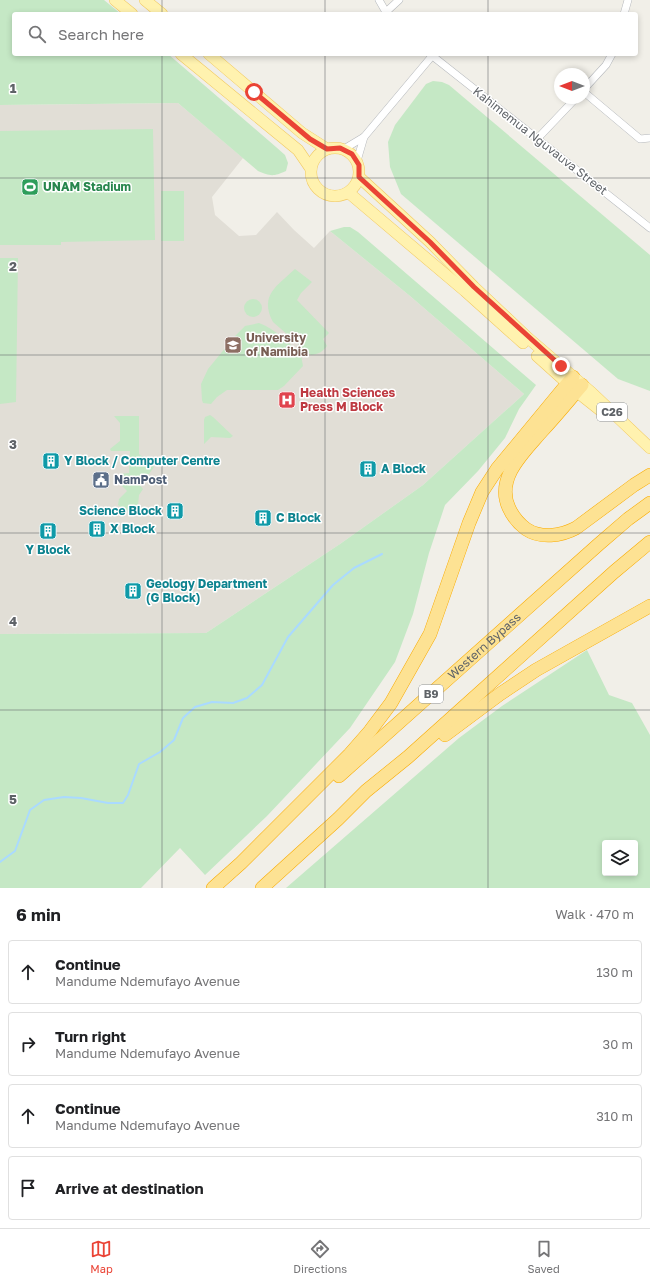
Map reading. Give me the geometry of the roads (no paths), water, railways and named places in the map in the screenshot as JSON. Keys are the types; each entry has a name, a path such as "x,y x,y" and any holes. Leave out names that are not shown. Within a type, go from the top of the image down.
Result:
{"highway":[{"path":"575,384 510,471 506,484 505,495 507,504 516,520 528,530 541,534 553,535 568,532 576,528 650,475"},
{"path":"214,888 349,755 370,732 391,703 430,634 482,492 498,469 575,384"},
{"name":"Western Bypass","path":"214,888 594,549 628,519 650,503"},
{"name":"B9","path":"262,888 338,819 366,791 408,757 614,572 650,542"},
{"path":"366,791 418,756 518,682 650,606"}],"main road":[{"path":"115,0 130,12"},
{"path":"145,0 160,12"},
{"path":"182,56 298,150 311,169"},
{"path":"211,56 302,133 327,149"},
{"path":"327,149 344,149 352,154 358,163 354,185 342,196 330,196 319,191 311,175 311,169 317,156 327,149"},
{"name":"C26","path":"354,185 430,242 474,287 575,384"},
{"name":"C26","path":"354,185 466,291 575,384 592,392 650,450"}],"street":[{"path":"379,0 386,12"},
{"path":"388,12 399,0"},
{"path":"625,12 628,0"},
{"path":"344,149 364,137 430,56"},
{"name":"Kahimemua Nguvauva Street","path":"432,56 650,228"},
{"path":"590,82 606,65 611,56"},
{"path":"590,97 640,139 650,138"},
{"path":"538,138 570,104"},
{"path":"358,163 364,137"}],"waterway":[{"path":"0,862 15,851 30,810 44,800 64,797 81,798 108,803 123,803 128,795 139,764 160,752 174,740 183,718 195,707 212,702 233,703 247,698 262,685 288,637 333,585 354,568 382,554"}],"place":[{"name":"UNAM Stadium","path":"30,187"},
{"name":"University of Namibia","path":"233,345"},
{"name":"Health Sciences Press M Block","path":"287,400"},
{"name":"Y Block / Computer Centre","path":"51,461"},
{"name":"A Block","path":"368,469"},
{"name":"NamPost","path":"101,480"},
{"name":"Science Block","path":"175,511"},
{"name":"C Block","path":"263,518"},
{"name":"X Block","path":"97,529"},
{"name":"Y Block","path":"48,531"},
{"name":"Geology Department (G Block)","path":"133,591"}]}
